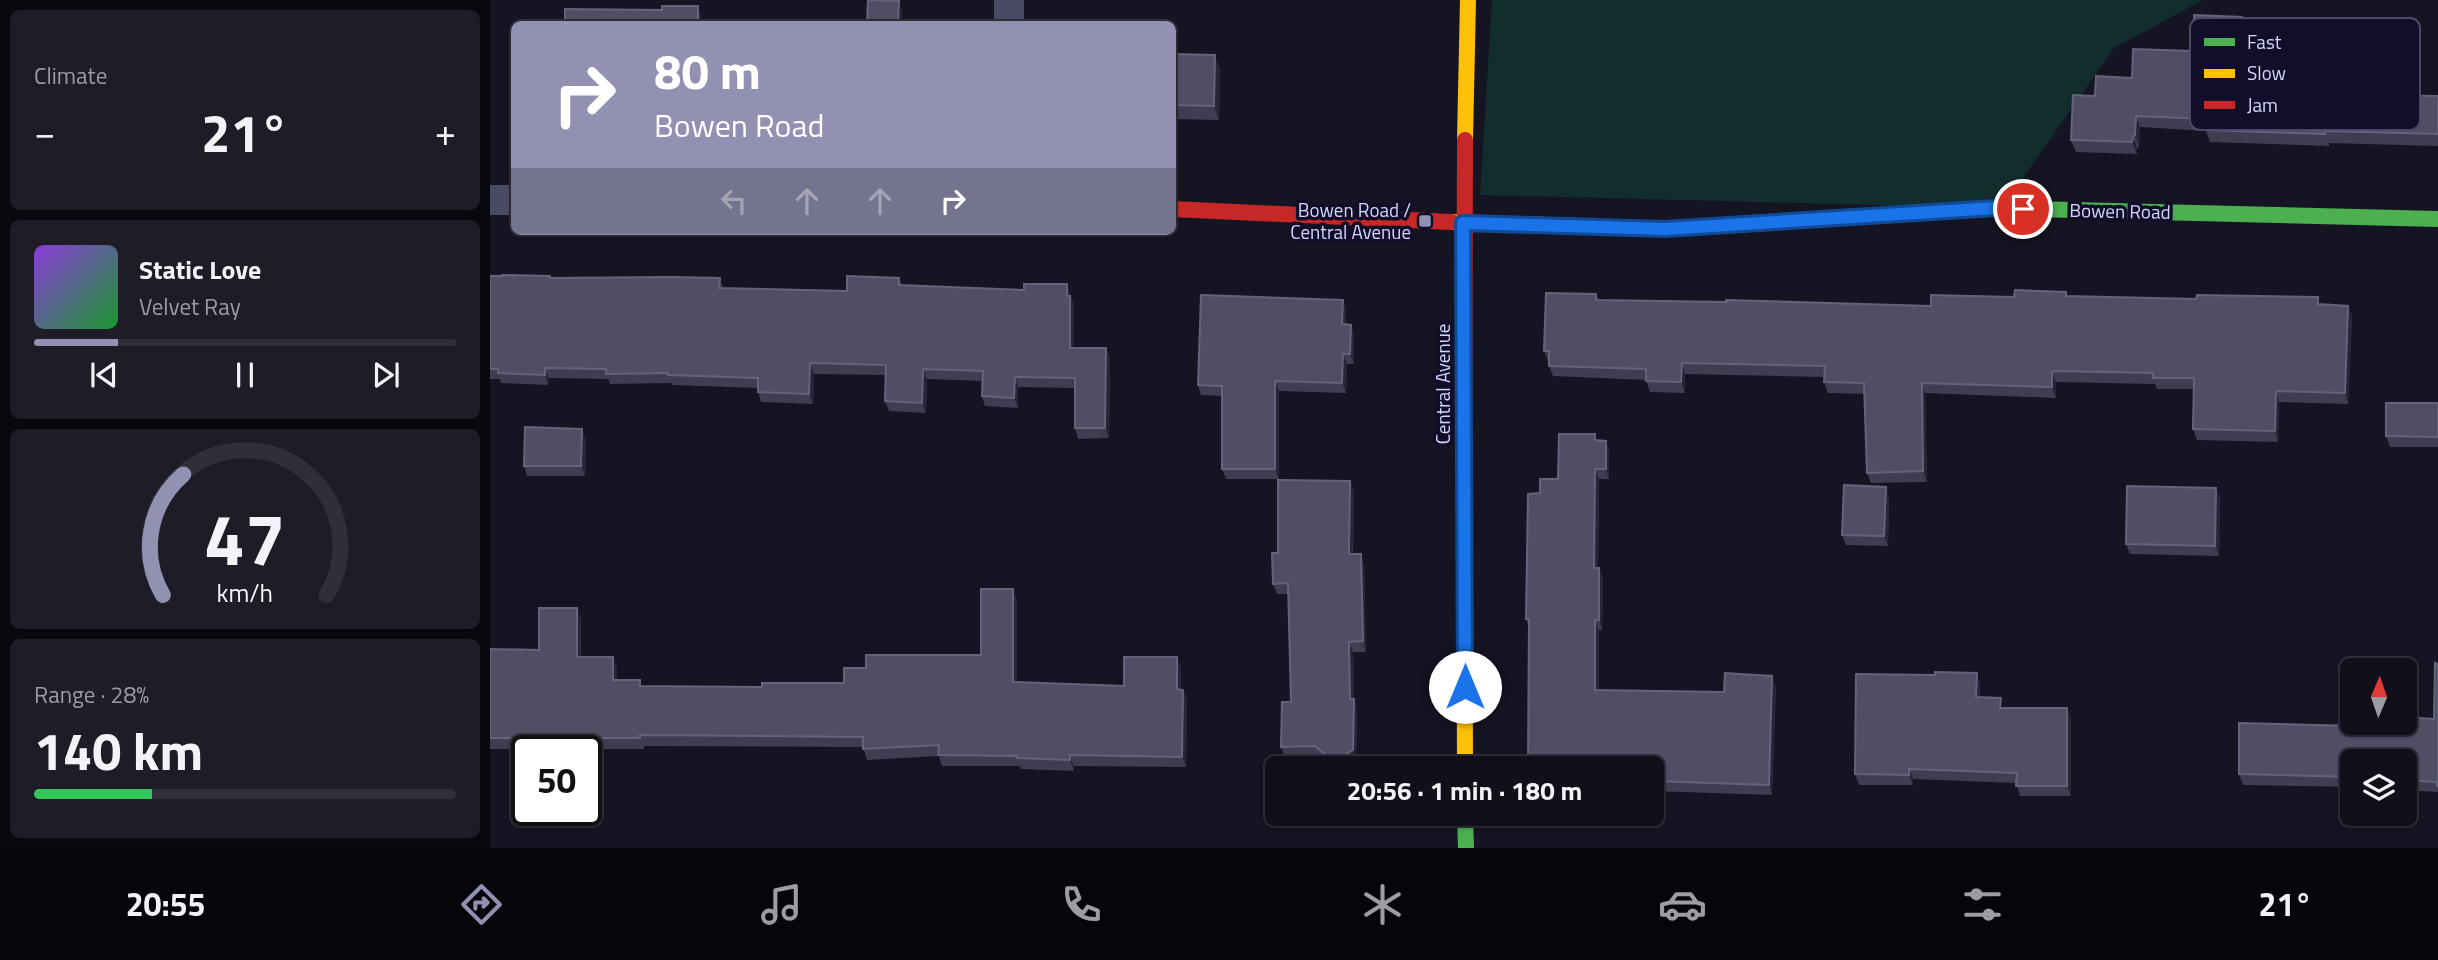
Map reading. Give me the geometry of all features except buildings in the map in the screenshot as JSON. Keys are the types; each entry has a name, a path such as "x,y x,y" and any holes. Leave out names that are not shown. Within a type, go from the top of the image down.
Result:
{"street":[{"path":"1009,0 1009,21"},
{"name":"Central Avenue","path":"1465,756 1463,223 1468,0"},
{"path":"490,200 511,200"},
{"name":"Bowen Road","path":"1176,209 1463,223 1665,229 1995,208 2438,219"},
{"path":"1465,826 1466,848"}],"green space":[{"path":"1492,0 2203,0 2114,48 2002,208 1480,195"}],"traffic: fast":[{"path":"1848,217 1995,208 2438,219"},
{"path":"1465,826 1466,848"}],"traffic: slow":[{"path":"1465,140 1468,0"},
{"path":"1452,222 1665,229 1848,217"},
{"path":"1464,457 1465,756"}],"traffic: jam":[{"path":"1464,457 1465,140"},
{"path":"1176,209 1452,222"}],"place":[{"name":"Bowen Road / Central Avenue","path":"1425,221"}],"route":[{"path":"1465,687 1463,223 1665,229 1995,208 2023,209"}]}
